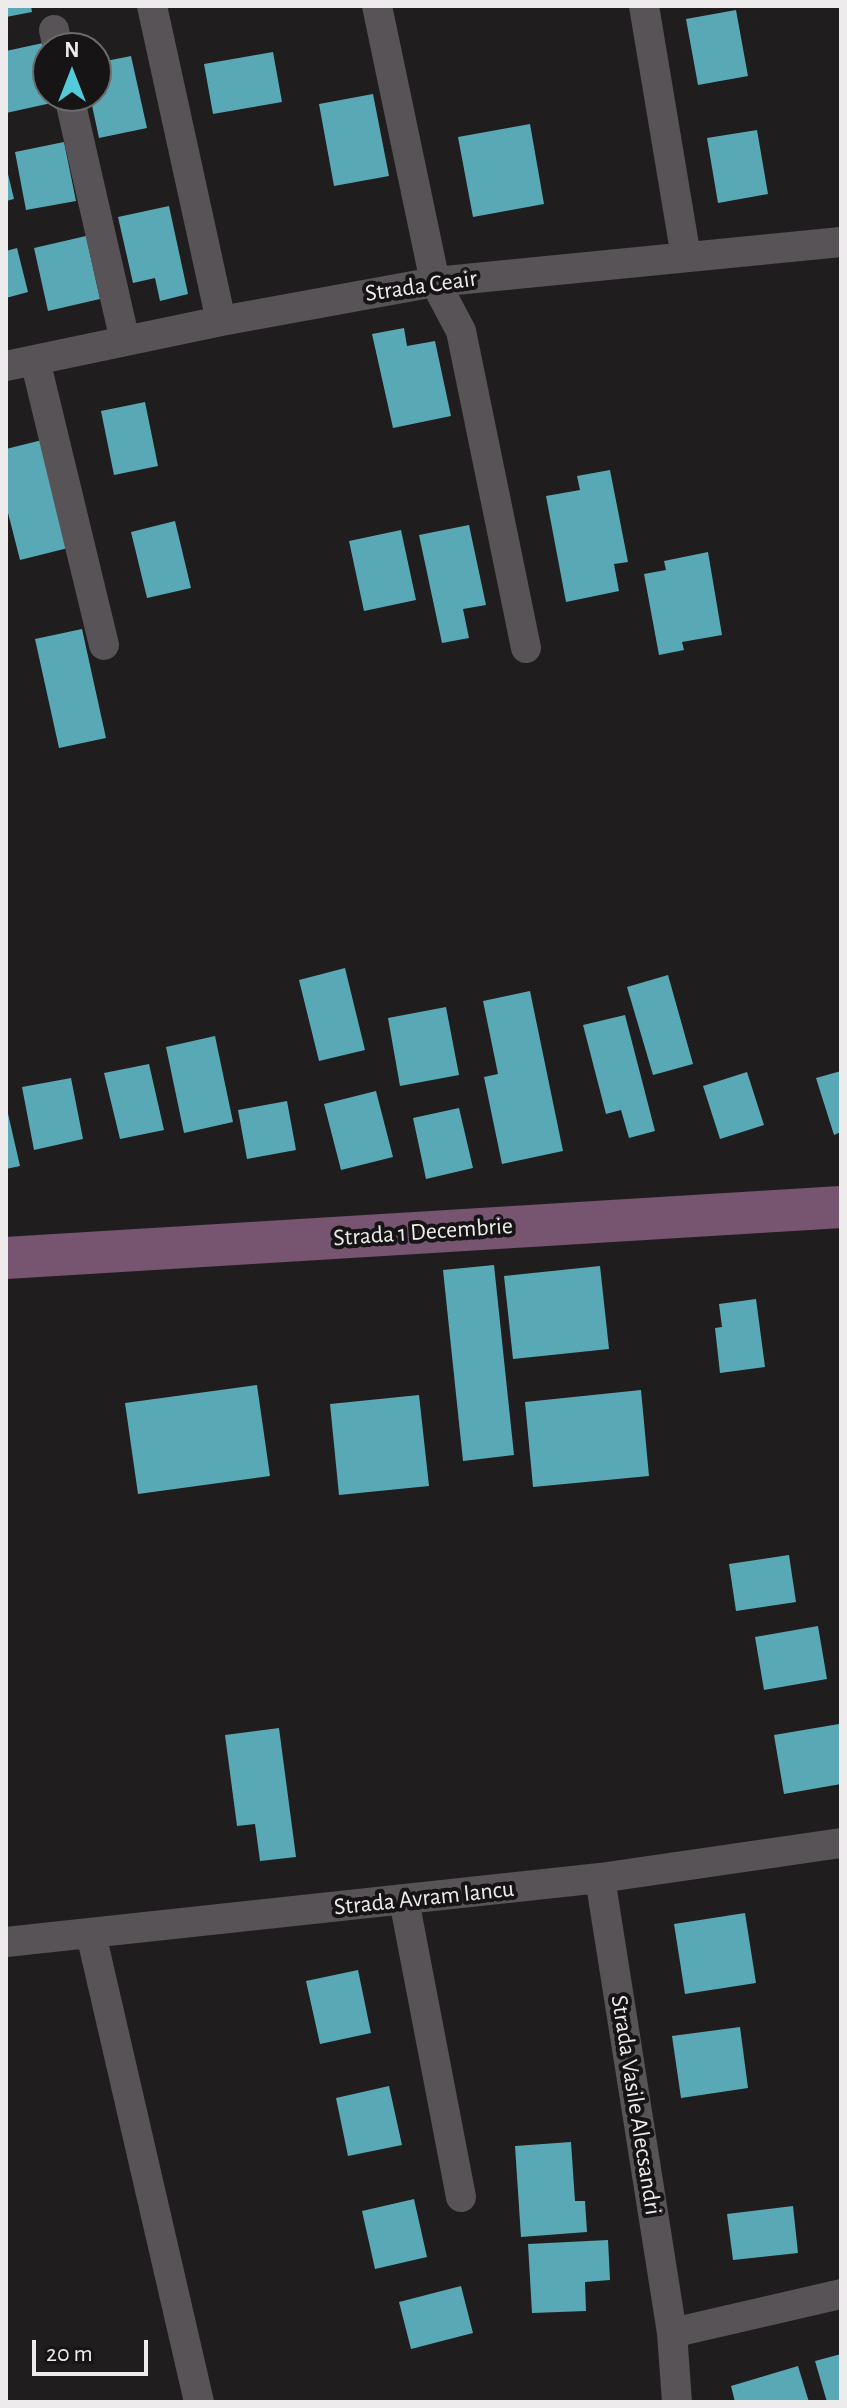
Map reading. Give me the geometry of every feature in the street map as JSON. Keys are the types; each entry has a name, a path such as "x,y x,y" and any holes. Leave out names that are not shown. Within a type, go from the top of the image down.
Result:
{"main road":[{"name":"Strada 1 Decembrie","path":"6,1258 841,1207"}],"street":[{"path":"152,6 221,321"},
{"path":"377,6 435,282 461,331 526,648"},
{"path":"644,6 686,257"},
{"path":"73,112 125,341"},
{"name":"Strada Ceair","path":"20,363 221,321 435,282 841,242"},
{"path":"20,363 104,645"},
{"name":"Strada Avram Iancu","path":"6,1942 600,1878 841,1843"},
{"name":"Strada Vasile Alecsandri","path":"600,1878 672,2333 677,2402"},
{"path":"404,1900 461,2197"},
{"path":"91,1934 199,2402"},
{"path":"672,2333 841,2294"}],"building":[{"path":"6,6 31,6 32,12 6,17"},
{"path":"736,10 748,76 698,85 686,19"},
{"path":"32,45 32,107 6,113 6,51"},
{"path":"273,52 282,102 213,114 204,64"},
{"path":"131,56 147,128 99,138 93,112 112,112 112,60"},
{"path":"373,94 389,176 334,186 319,104"},
{"path":"530,124 544,204 473,217 458,137"},
{"path":"757,130 768,194 718,203 707,138"},
{"path":"64,142 76,201 26,210 15,152"},
{"path":"6,171 14,199 6,201"},
{"path":"169,206 188,294 160,301 155,278 133,283 118,217"},
{"path":"86,236 100,299 48,311 34,248"},
{"path":"17,248 28,292 6,298 6,251"},
{"path":"404,328 407,346 435,341 451,416 393,428 372,334"},
{"path":"145,402 158,466 114,475 101,411"},
{"path":"42,440 68,548 20,560 6,505 6,449"},
{"path":"610,470 628,562 614,564 619,591 566,602 546,496 580,490 577,476"},
{"path":"175,521 191,588 147,598 131,532"},
{"path":"469,525 486,605 463,609 469,638 442,643 419,535"},
{"path":"401,530 416,600 364,611 349,541"},
{"path":"708,552 722,635 682,642 684,650 659,655 644,574 666,570 664,561"},
{"path":"82,629 106,738 59,748 35,639"},
{"path":"345,968 365,1050 319,1061 299,980"},
{"path":"668,975 693,1064 653,1075 627,987"},
{"path":"530,991 563,1151 502,1164 484,1077 498,1074 483,1001"},
{"path":"446,1007 459,1075 400,1086 388,1018"},
{"path":"625,1015 655,1131 629,1138 621,1110 606,1114 583,1025"},
{"path":"215,1036 233,1122 184,1133 166,1047"},
{"path":"149,1064 164,1130 120,1139 104,1073"},
{"path":"841,1071 841,1132 834,1135 816,1078"},
{"path":"747,1072 764,1125 720,1139 703,1086"},
{"path":"71,1078 83,1139 34,1150 22,1087"},
{"path":"376,1091 393,1157 341,1170 324,1104"},
{"path":"287,1101 296,1150 247,1159 238,1110"},
{"path":"6,1105 20,1166 6,1169"},
{"path":"459,1108 473,1168 426,1179 413,1118"},
{"path":"494,1265 514,1455 463,1461 443,1270"},
{"path":"600,1266 609,1349 513,1359 504,1276"},
{"path":"756,1299 765,1367 720,1373 715,1328 722,1327 719,1304"},
{"path":"257,1385 270,1476 138,1494 125,1403"},
{"path":"641,1390 649,1476 533,1487 525,1402"},
{"path":"419,1395 429,1486 339,1495 330,1404"},
{"path":"789,1555 796,1602 736,1611 729,1564"},
{"path":"818,1626 827,1679 764,1690 755,1637"},
{"path":"839,1724 841,1784 784,1794 774,1735"},
{"path":"279,1728 296,1857 260,1861 255,1824 237,1826 225,1735"},
{"path":"745,1913 756,1983 685,1994 674,1924"},
{"path":"358,1970 371,2033 320,2044 306,1981"},
{"path":"740,2027 748,2088 681,2098 672,2036"},
{"path":"389,2086 402,2145 348,2156 336,2098"},
{"path":"571,2142 575,2201 585,2201 587,2232 521,2237 515,2146"},
{"path":"414,2199 427,2257 375,2269 362,2211"},
{"path":"793,2206 798,2253 733,2260 727,2214"},
{"path":"608,2240 610,2280 585,2282 586,2311 532,2313 528,2244"},
{"path":"461,2286 473,2333 411,2349 399,2302"},
{"path":"841,2354 841,2402 827,2402 815,2361"},
{"path":"798,2366 809,2402 735,2402 731,2386"}]}
